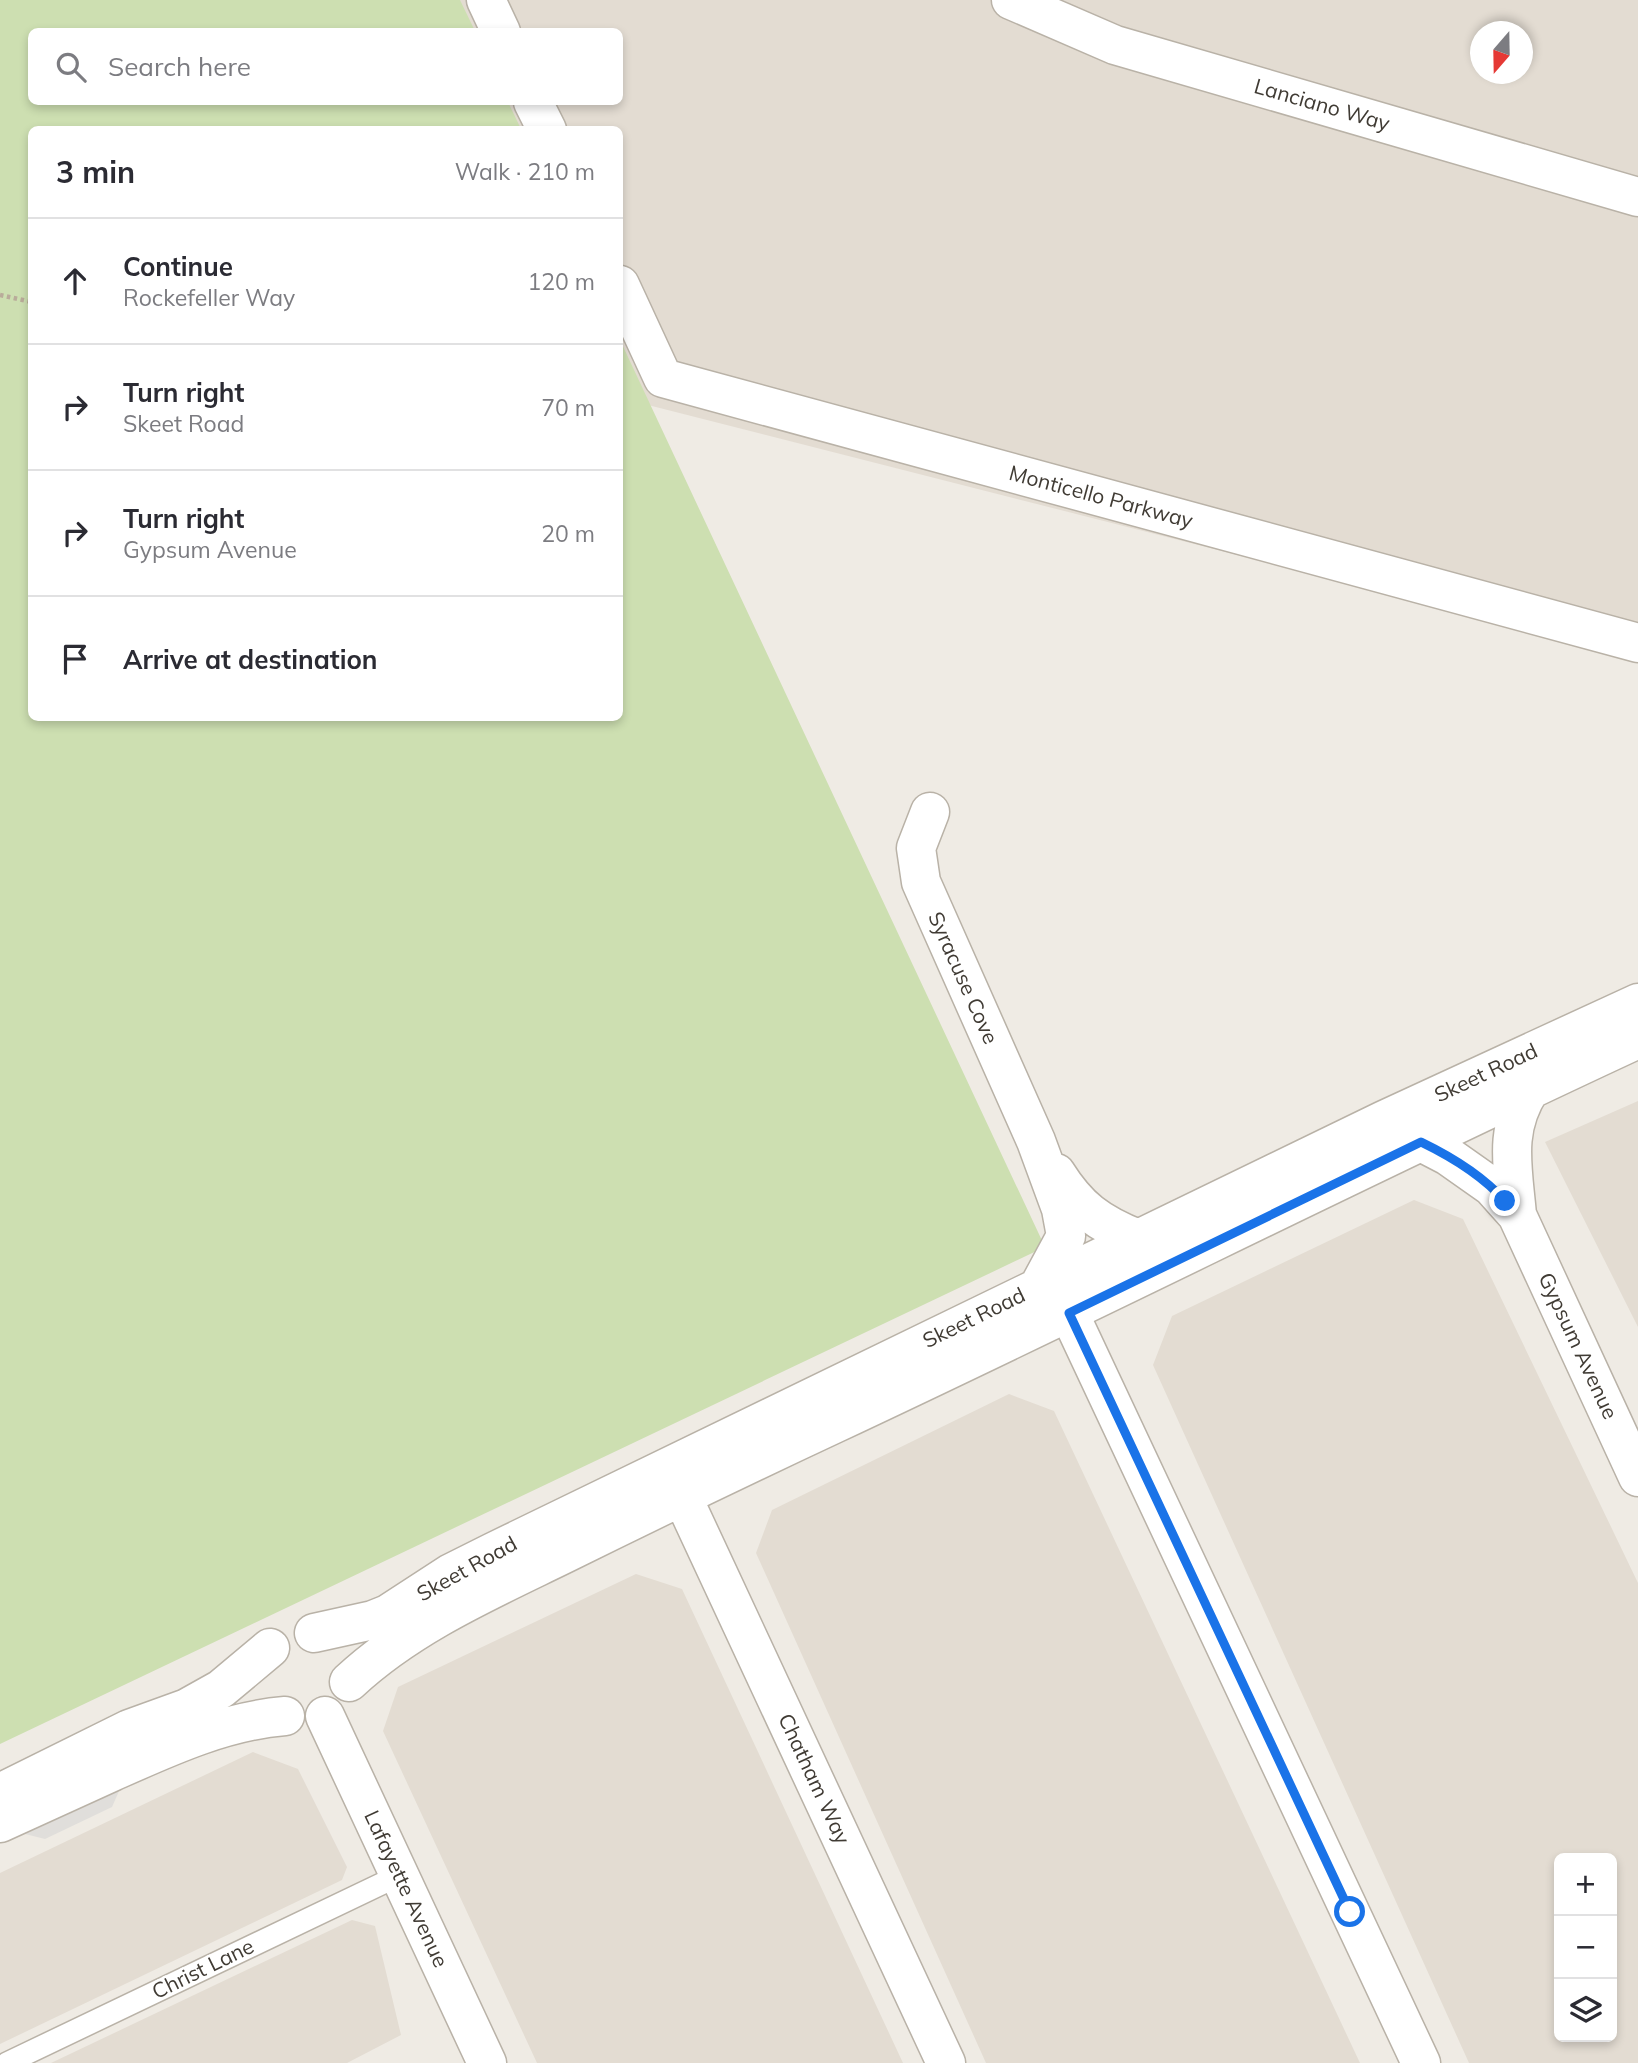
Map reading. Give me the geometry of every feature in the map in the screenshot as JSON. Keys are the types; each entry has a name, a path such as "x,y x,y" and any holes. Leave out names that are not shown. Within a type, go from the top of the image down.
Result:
{"street":[{"path":"486,0 499,28"},
{"name":"Lanciano Way","path":"1017,1 1115,46 1638,197"},
{"path":"535,105 545,126"},
{"name":"Monticello Parkway","path":"623,291 663,378 1638,643"},
{"name":"Syracuse Cove","path":"930,812 916,848 921,882 1035,1141 1061,1209 1066,1236 1039,1286"},
{"name":"Skeet Road","path":"313,1633 373,1620 388,1614 451,1573 1384,1120 1638,1003"},
{"name":"Skeet Road","path":"349,1682 368,1664 448,1611 682,1496 1638,1039"},
{"name":"Gypsum Avenue","path":"1517,1215 1511,1147 1515,1119 1531,1088"},
{"name":"Syracuse Cove","path":"1035,1141 1071,1196 1090,1214 1138,1239"},
{"name":"Gypsum Avenue","path":"1421,1142 1448,1156 1492,1186 1517,1215 1638,1477"},
{"path":"1069,1313 1421,2063"},
{"name":"Chatham Way","path":"682,1496 946,2063"},
{"path":"0,1793 129,1728 187,1708 221,1689 290,1634 313,1633 329,1639 341,1650 348,1665 349,1682 342,1701 325,1716 301,1720 285,1716 237,1723 211,1731 160,1750 0,1823"},
{"path":"270,1648 261,1668 263,1691 276,1709 285,1716"},
{"name":"Lafayette Avenue","path":"325,1716 487,2063"}],"lane":[{"name":"Christ Lane","path":"7,2063 400,1875"}],"path":[{"path":"0,295 28,301"}],"shaded area":[{"path":"451,0 1638,0 1638,657 648,405 623,353 623,126 512,126 502,105 623,105 623,28 465,28"},
{"path":"1638,1101 1638,1327 1545,1142"},
{"path":"1414,1200 1463,1219 1638,1583 1638,2063 1469,2063 1153,1365 1172,1316"},
{"path":"1009,1394 1054,1411 1360,2063 986,2063 756,1553 772,1510"},
{"path":"636,1574 682,1589 903,2063 537,2063 383,1731 398,1687"},
{"path":"253,1752 298,1769 347,1867 342,1880 0,2044 0,1873"},
{"path":"119,1791 112,1807 45,1839 25,1834"},
{"path":"352,1920 375,1926 401,2035 347,2063 51,2063"}],"green space":[{"path":"0,0 460,0 474,28 28,28 28,105 509,105 520,126 28,126 28,721 623,721 623,346 1045,1247 0,1744"}],"route":[{"path":"1350,1912 1069,1313 1421,1142 1468,1168 1492,1186 1505,1201"}]}
